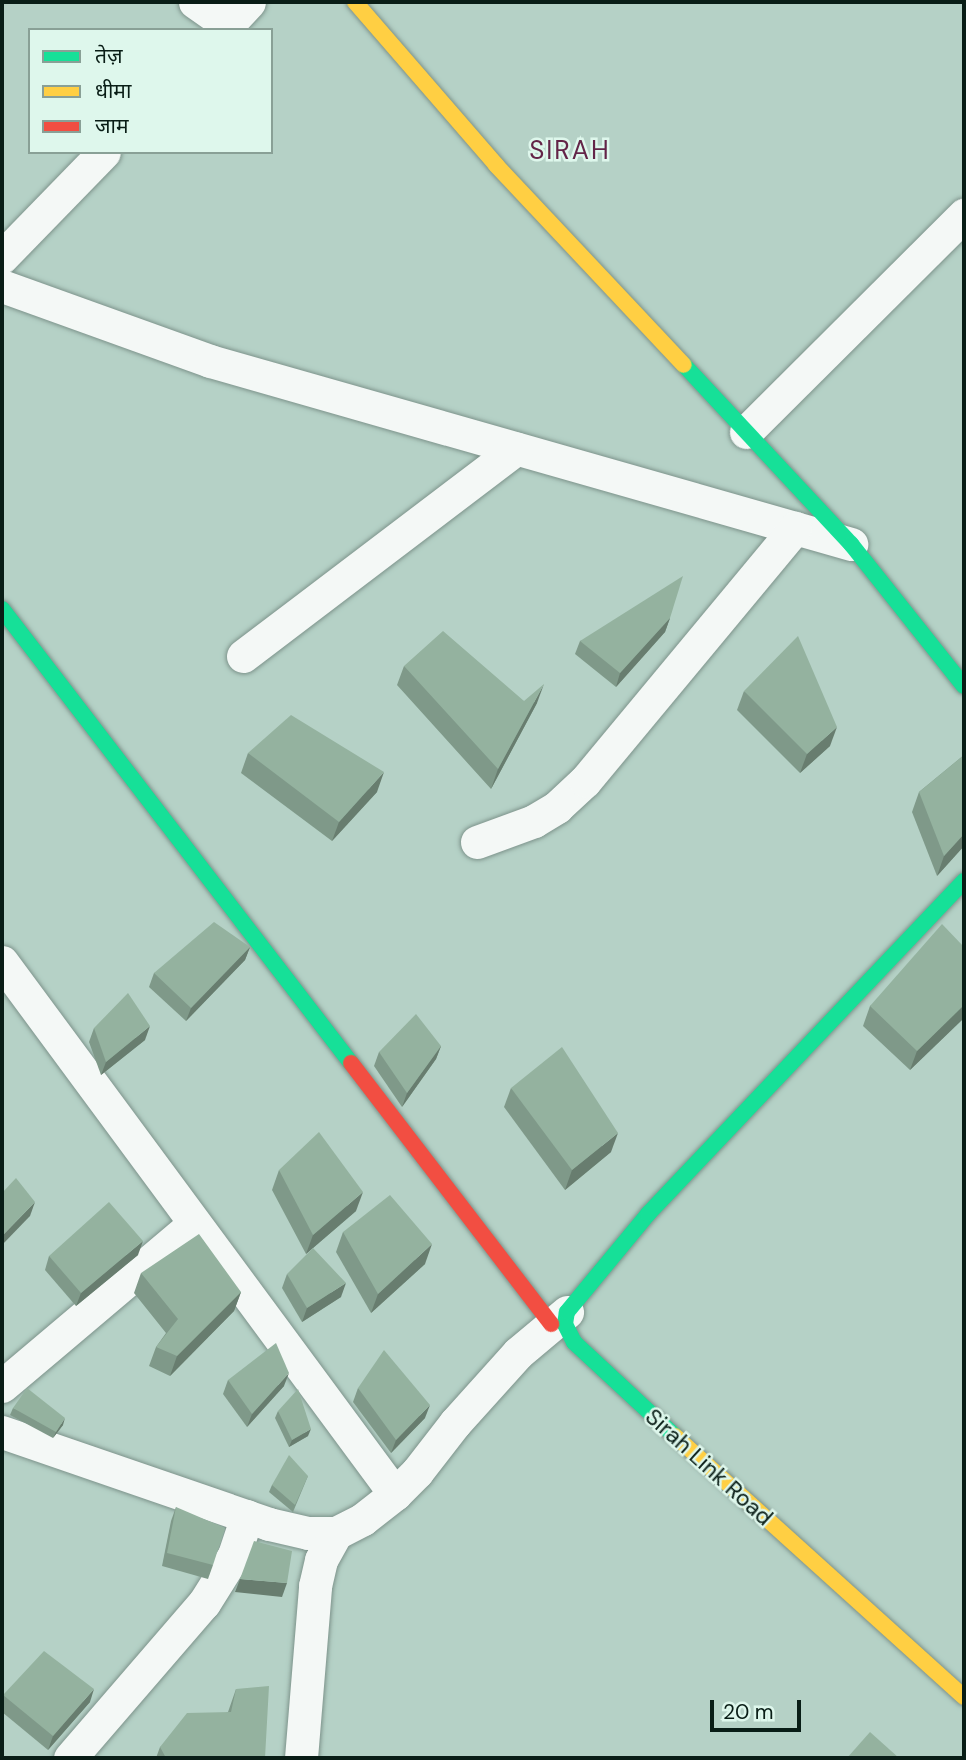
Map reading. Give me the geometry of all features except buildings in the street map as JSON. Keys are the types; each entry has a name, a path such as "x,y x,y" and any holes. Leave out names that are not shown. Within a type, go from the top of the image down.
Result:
{"street":[{"path":"195,2 233,19"},
{"path":"355,2 496,165 851,544 964,686"},
{"path":"2,257 102,154"},
{"path":"746,432 964,215"},
{"path":"2,286 210,361 851,544"},
{"path":"243,656 516,449"},
{"path":"477,842 534,821 557,807 585,781 795,528"},
{"path":"2,609 559,1318"},
{"path":"2,1432 247,1516 308,1532 336,1533 363,1519 395,1494 518,1353 559,1318 648,1214 964,881"},
{"path":"2,962 395,1494"},
{"path":"2,1386 194,1224"},
{"name":"Sirah Link Road","path":"559,1318 574,1342 598,1366 964,1698"},
{"path":"70,1758 204,1603 234,1555 247,1516"},
{"path":"301,1758 315,1586 321,1560 336,1533"}],"traffic: fast":[{"path":"684,365 851,544 964,686"},
{"path":"2,609 351,1063"},
{"path":"675,1436 574,1342 565,1324 567,1312 648,1214 964,881"}],"traffic: slow":[{"path":"355,2 496,165 684,365"},
{"path":"675,1436 964,1697"}],"traffic: jam":[{"path":"351,1063 551,1324"}],"district":[{"name":"SIRAH","path":"570,151"}]}
